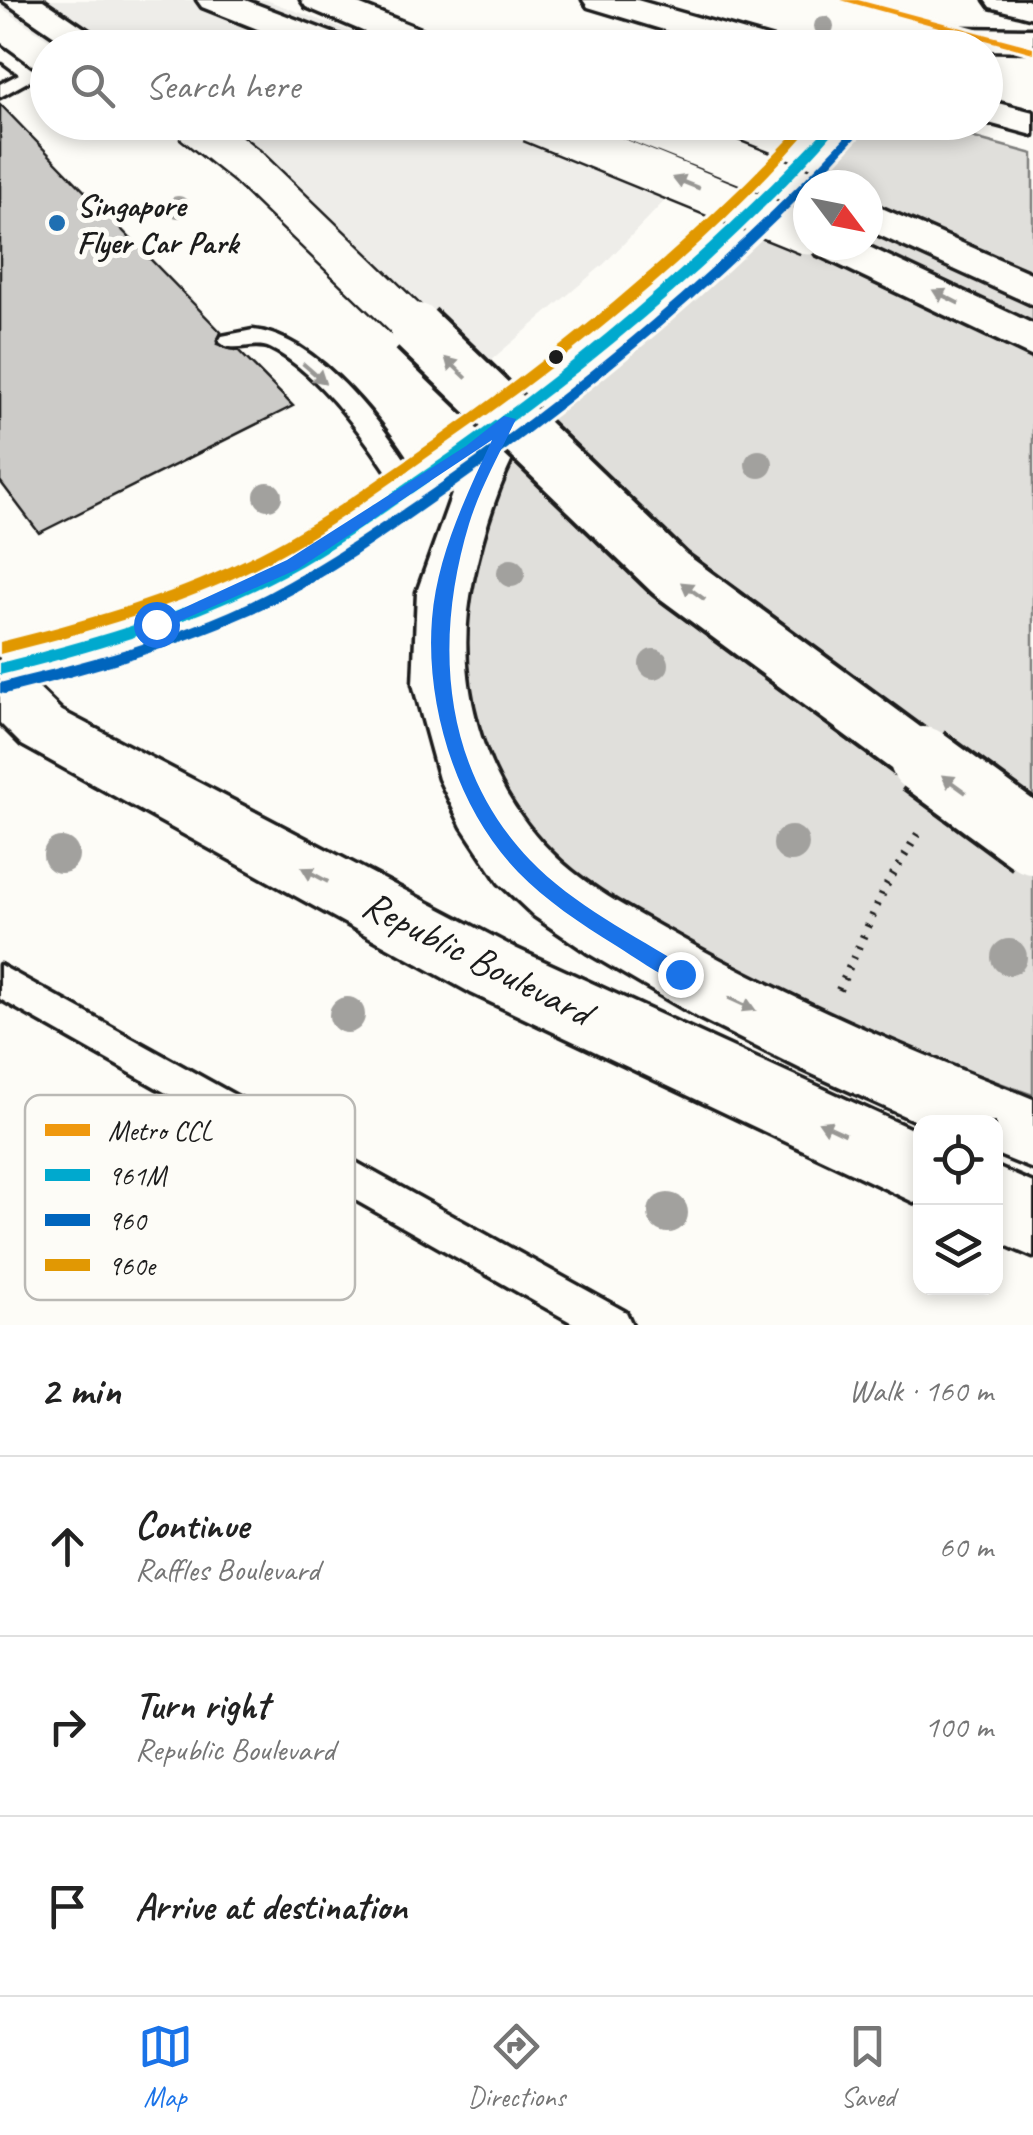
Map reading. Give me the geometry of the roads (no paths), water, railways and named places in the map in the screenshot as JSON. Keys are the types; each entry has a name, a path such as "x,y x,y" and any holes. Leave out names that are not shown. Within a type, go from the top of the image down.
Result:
{"main road":[{"path":"19,0 68,30"},
{"path":"214,0 292,30"},
{"path":"318,0 391,30"},
{"path":"600,0 702,30"},
{"path":"916,30 940,0"},
{"path":"1002,0 1033,8"},
{"path":"1003,40 1033,40"},
{"path":"1003,116 1033,124"},
{"path":"214,140 247,166 670,574 1033,842"},
{"path":"576,140 793,229"},
{"path":"682,140 793,184"},
{"path":"0,669 156,624 293,564 472,449 653,310 823,140"},
{"path":"883,221 1033,291"},
{"path":"866,260 1033,342"},
{"name":"Republic Boulevard","path":"509,419 462,521 440,618 443,700 452,742 477,798 523,865 585,916 680,974 928,1093 1033,1134"},
{"name":"Republic Boulevard","path":"21,708 494,971 913,1165"},
{"path":"1000,1205 1033,1221"}],"lane":[{"path":"0,50 30,74"},
{"path":"0,91 30,76"},
{"path":"230,341 246,336 278,343 324,380 394,458 410,487"},
{"path":"0,980 204,1095"},
{"path":"355,1180 613,1325"}],"metro line":[{"name":"CCL","path":"846,0 958,30"},
{"name":"CCL","path":"1003,42 1033,50"}],"place":[{"name":"Singapore Flyer Car Park","path":"57,223"}]}
